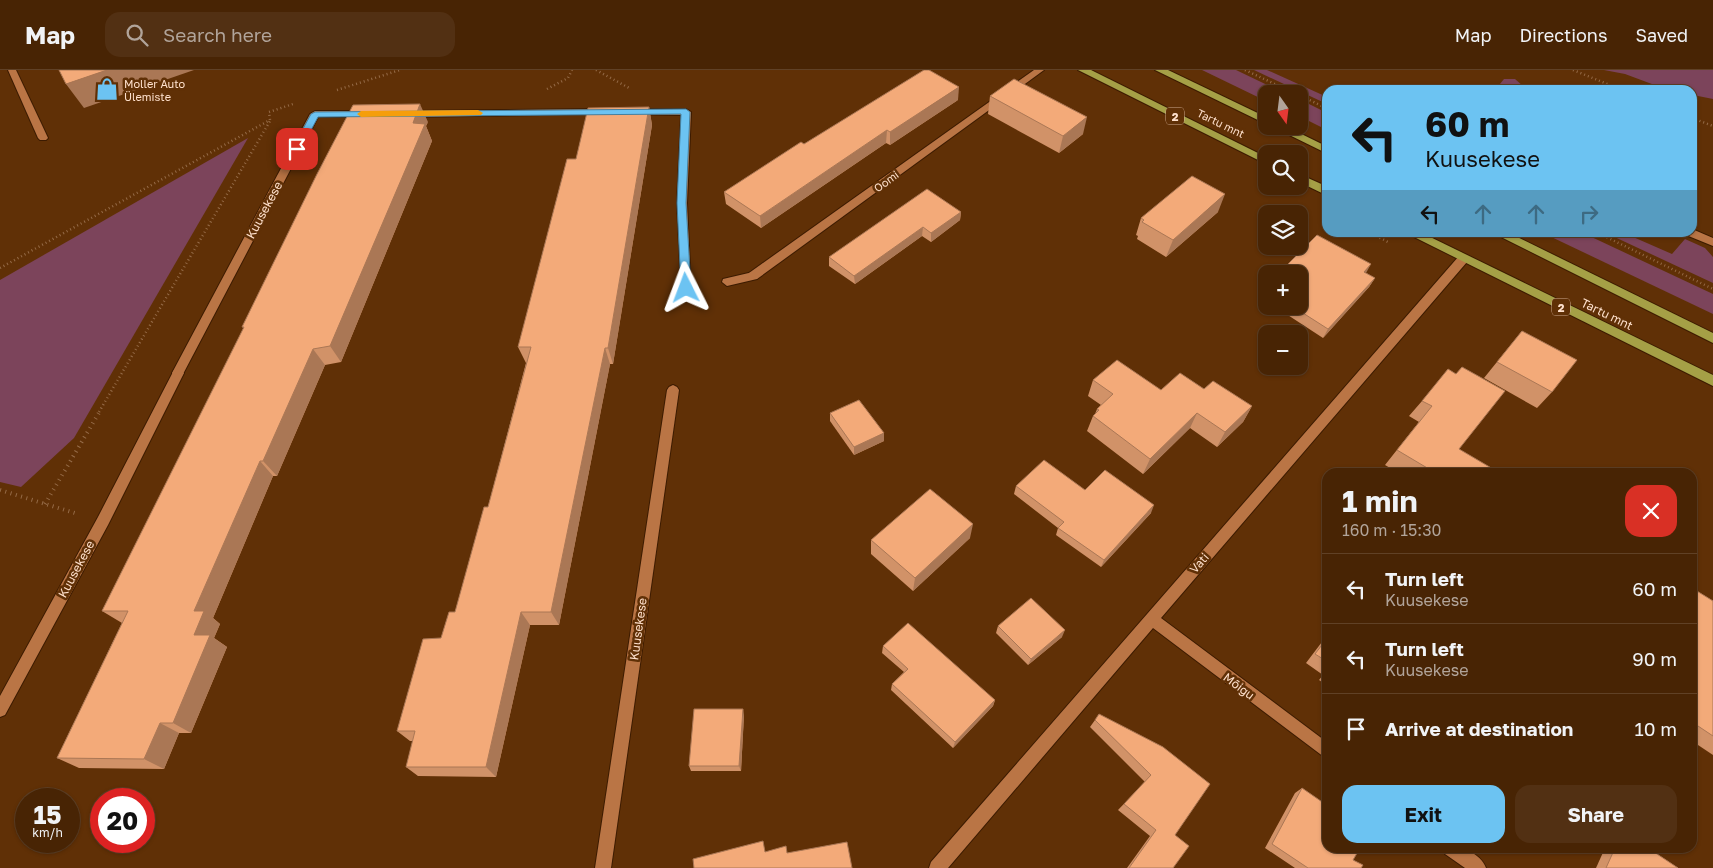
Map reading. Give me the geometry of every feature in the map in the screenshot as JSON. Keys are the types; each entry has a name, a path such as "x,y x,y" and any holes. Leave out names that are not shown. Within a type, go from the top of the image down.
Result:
{"highway":[{"name":"Tartu mnt","path":"1083,70 1258,157"},
{"name":"Tartu mnt","path":"1160,70 1258,117"},
{"path":"1295,135 1322,148"},
{"path":"1308,182 1322,189"},
{"name":"Tartu mnt","path":"1419,237 1713,381"},
{"name":"Tartu mnt","path":"1506,237 1713,338"}],"street":[{"path":"12,70 43,138"},
{"name":"Oomi","path":"727,282 753,276 1040,70"},
{"path":"393,114 686,112 682,203 686,288"},
{"name":"Kuusekese","path":"0,710 103,521 178,372 315,114 374,114"},
{"path":"1697,235 1713,242"},
{"name":"Vati","path":"937,868 1463,259"},
{"name":"Kuusekese","path":"603,868 672,390"},
{"name":"Mõigu","path":"1151,619 1322,748"},
{"path":"1458,853 1478,868"}],"path":[{"path":"335,91 400,70"},
{"path":"596,70 635,91 650,112"},
{"path":"1245,70 1278,85"},
{"path":"1573,70 1610,85"},
{"path":"1308,99 1322,105"},
{"path":"44,504 270,120 269,112 297,103"},
{"path":"0,268 270,120"},
{"path":"1697,120 1713,126"},
{"path":"1606,237 1713,289"},
{"path":"0,490 103,521"}],"shaded area":[{"path":"1202,70 1236,70 1267,85 1258,85 1258,97"},
{"path":"1254,70 1267,70 1300,85 1286,85"},
{"path":"1604,70 1713,70 1713,99 1697,96 1697,85 1655,85 1625,74"},
{"path":"1504,79 1515,79 1522,85 1499,85"},
{"path":"1308,88 1322,95 1322,102 1308,95"},
{"path":"1308,104 1322,110 1322,128 1308,120"},
{"path":"248,138 74,438 21,487 0,482 0,280"},
{"path":"1551,237 1592,237 1713,294 1713,314"},
{"path":"1615,237 1633,237 1672,254 1685,239 1705,248 1713,257 1713,283"}],"building":[{"path":"59,70 107,70 66,84"},
{"path":"924,70 929,70 959,87 890,132 887,130 760,216 724,192 801,142 804,144"},
{"path":"1014,79 1087,117 1063,136 990,96"},
{"path":"420,104 413,123 425,124 330,346 313,349 263,461 260,461 194,611 204,611 194,635 210,635 173,723 160,723 144,759 57,758 128,611 102,611 244,327 242,327 317,174 353,105"},
{"path":"649,107 608,348 605,348 551,612 521,612 486,767 406,767 415,731 397,731 423,639 441,638 449,612 455,612 484,507 488,507 531,347 518,347 567,159 576,159 588,108"},
{"path":"1192,176 1225,194 1173,240 1142,222 1144,220 1141,218"},
{"path":"927,189 961,212 931,233 923,227 854,276 829,257"},
{"path":"1317,235 1371,264 1364,272 1375,278 1328,329 1306,315 1308,315 1308,265 1287,265 1297,255 1308,255 1308,244"},
{"path":"1522,331 1577,360 1552,392 1497,362"},
{"path":"1117,360 1161,390 1180,373 1204,389 1213,381 1252,406 1225,432 1197,413 1150,459 1093,416 1099,410 1097,409 1113,394 1093,380"},
{"path":"1462,367 1505,391 1459,449 1491,468 1427,468 1397,450 1432,406 1422,401 1448,369 1456,374"},
{"path":"859,400 884,433 854,447 830,413"},
{"path":"1044,460 1085,490 1105,470 1154,505 1104,560 1058,528 1064,522 1016,486"},
{"path":"930,489 973,524 915,578 871,540"},
{"path":"1697,591 1713,601 1713,736 1697,725"},
{"path":"1031,598 1065,630 1031,659 998,626"},
{"path":"908,623 995,700 955,742 892,684 908,669 883,646"},
{"path":"1322,645 1322,658 1315,654"},
{"path":"694,709 743,709 739,766 689,766"},
{"path":"1099,714 1163,747 1210,784 1175,835 1189,846 1173,868 1129,868 1156,830 1124,804 1151,775 1095,720"},
{"path":"1302,788 1322,802 1322,853 1357,853 1353,860 1363,865 1361,868 1308,868 1272,844"},
{"path":"763,841 765,852 786,846 787,853 847,842 852,868 694,868 693,859"},
{"path":"1613,853 1656,853 1678,868 1606,868"}],"slow traffic":[{"path":"361,114 478,113"}],"place":[{"name":"Moller Auto Ülemiste","path":"107,89"}],"route":[{"path":"297,149 315,114 686,112 682,203 686,288"}]}
